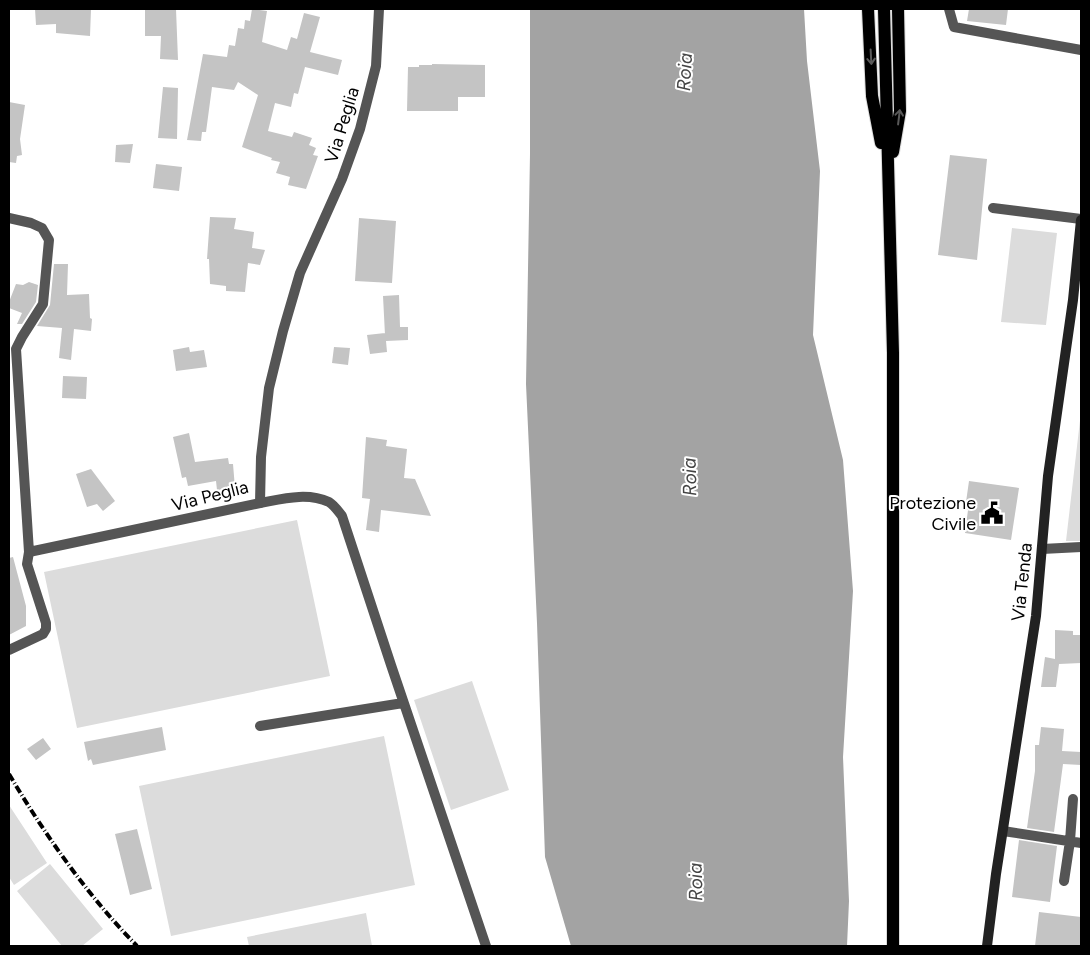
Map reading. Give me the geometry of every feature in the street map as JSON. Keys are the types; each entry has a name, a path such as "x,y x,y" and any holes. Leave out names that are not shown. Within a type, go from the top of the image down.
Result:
{"main road":[{"path":"868,9 872,96 889,182"},
{"path":"884,9 892,354 893,946"},
{"path":"889,182 900,111 898,9"},
{"name":"Via Tenda","path":"987,946 1036,616 1048,476 1072,310 1081,219"}],"street":[{"name":"Via Peglia","path":"30,552 260,503 261,457 269,388 300,273 342,180 360,129 376,66 379,9"},
{"path":"949,9 954,27 1081,50"},
{"path":"993,208 1081,219"},
{"path":"9,218 31,223 42,228 49,240 43,304 16,349 30,552 27,564 46,623 46,630 43,634 9,650"},
{"path":"260,503 295,497 317,498 331,503 342,516 486,946"},
{"path":"1042,549 1081,548"},
{"path":"260,726 404,703"},
{"path":"1064,881 1070,841 1073,799"},
{"path":"1003,830 1081,843"}],"shaded area":[{"path":"1012,228 1057,233 1046,325 1001,322"},
{"path":"1081,412 1081,541 1066,541"},
{"path":"297,520 330,676 77,728 44,572"},
{"path":"472,681 509,790 451,810 414,700"},
{"path":"384,736 415,885 171,936 139,786"},
{"path":"9,805 47,863 14,885 9,877"},
{"path":"50,864 103,929 82,946 62,946 17,891"},
{"path":"366,913 372,946 249,946 247,937"}],"water":[{"name":"Roia","path":"530,9 804,9 807,61 820,171 813,335 843,460 853,591 843,757 849,901 847,946 571,946 545,857 526,384 530,154"}],"building":[{"path":"35,9 91,9 90,36 56,33 56,24 36,25"},
{"path":"176,9 178,60 160,59 161,36 145,36 145,10"},
{"path":"252,9 267,11 262,42 287,50 291,37 297,39 304,13 320,17 310,52 342,60 338,75 305,67 298,94 294,93 291,107 275,103 268,131 292,137 294,132 312,138 309,145 316,148 313,155 318,156 306,189 288,185 290,177 276,173 280,162 242,147 258,95 238,82 234,90 212,87 206,132 202,132 201,141 187,140 203,54 227,57 229,45 235,46 238,28 244,29 245,20 250,21"},
{"path":"969,9 1008,9 1006,25 967,21"},
{"path":"432,64 485,65 485,97 458,97 458,111 407,111 408,67"},
{"path":"163,87 178,88 177,139 158,138"},
{"path":"9,102 25,105 20,139 22,155 17,156 16,163 9,162"},
{"path":"133,144 130,163 115,162 116,145"},
{"path":"950,155 987,159 977,260 938,255"},
{"path":"156,164 182,167 179,191 153,188"},
{"path":"210,217 236,218 234,229 254,232 252,248 265,250 260,265 248,263 245,292 226,291 226,286 210,284 209,259 207,259"},
{"path":"359,218 396,221 392,283 355,281"},
{"path":"54,264 68,264 67,295 89,294 90,318 92,319 91,331 74,329 71,360 59,358 62,328 37,326 50,305"},
{"path":"29,282 38,285 36,302 22,324 17,324 22,313 9,308 9,302 16,284 23,285"},
{"path":"399,295 400,327 408,327 408,340 386,341 387,352 370,354 367,335 385,333 383,296"},
{"path":"189,347 190,352 204,350 207,367 176,371 173,350"},
{"path":"334,347 350,348 348,365 332,363"},
{"path":"63,376 87,377 86,399 62,398"},
{"path":"189,433 195,462 228,458 229,464 233,464 235,488 217,490 216,481 188,486 186,477 182,478 173,437"},
{"path":"366,437 387,440 386,446 407,449 404,478 415,479 431,516 381,510 379,532 366,530 370,499 362,498"},
{"path":"91,469 115,501 103,511 97,504 87,507 76,474"},
{"name":"Protezione Civile","path":"969,481 1019,488 1011,540 965,533 968,510 965,509"},
{"path":"13,557 26,606 26,626 9,635 9,558"},
{"path":"1055,630 1073,631 1073,635 1081,635 1081,663 1059,664 1056,687 1041,687 1045,657 1055,659"},
{"path":"162,727 166,750 93,765 91,759 88,761 84,742"},
{"path":"1041,727 1064,729 1062,751 1081,752 1081,765 1063,764 1054,832 1027,828 1035,771 1035,745 1039,745"},
{"path":"43,738 51,749 36,760 27,749"},
{"path":"137,829 152,889 130,895 115,834"},
{"path":"1019,840 1057,846 1050,902 1012,897"},
{"path":"1039,912 1081,917 1081,946 1035,946"}],"railway":[{"path":"9,774 37,820 84,886 137,946"}],"place":[{"name":"Protezione Civile","path":"992,513"}]}
